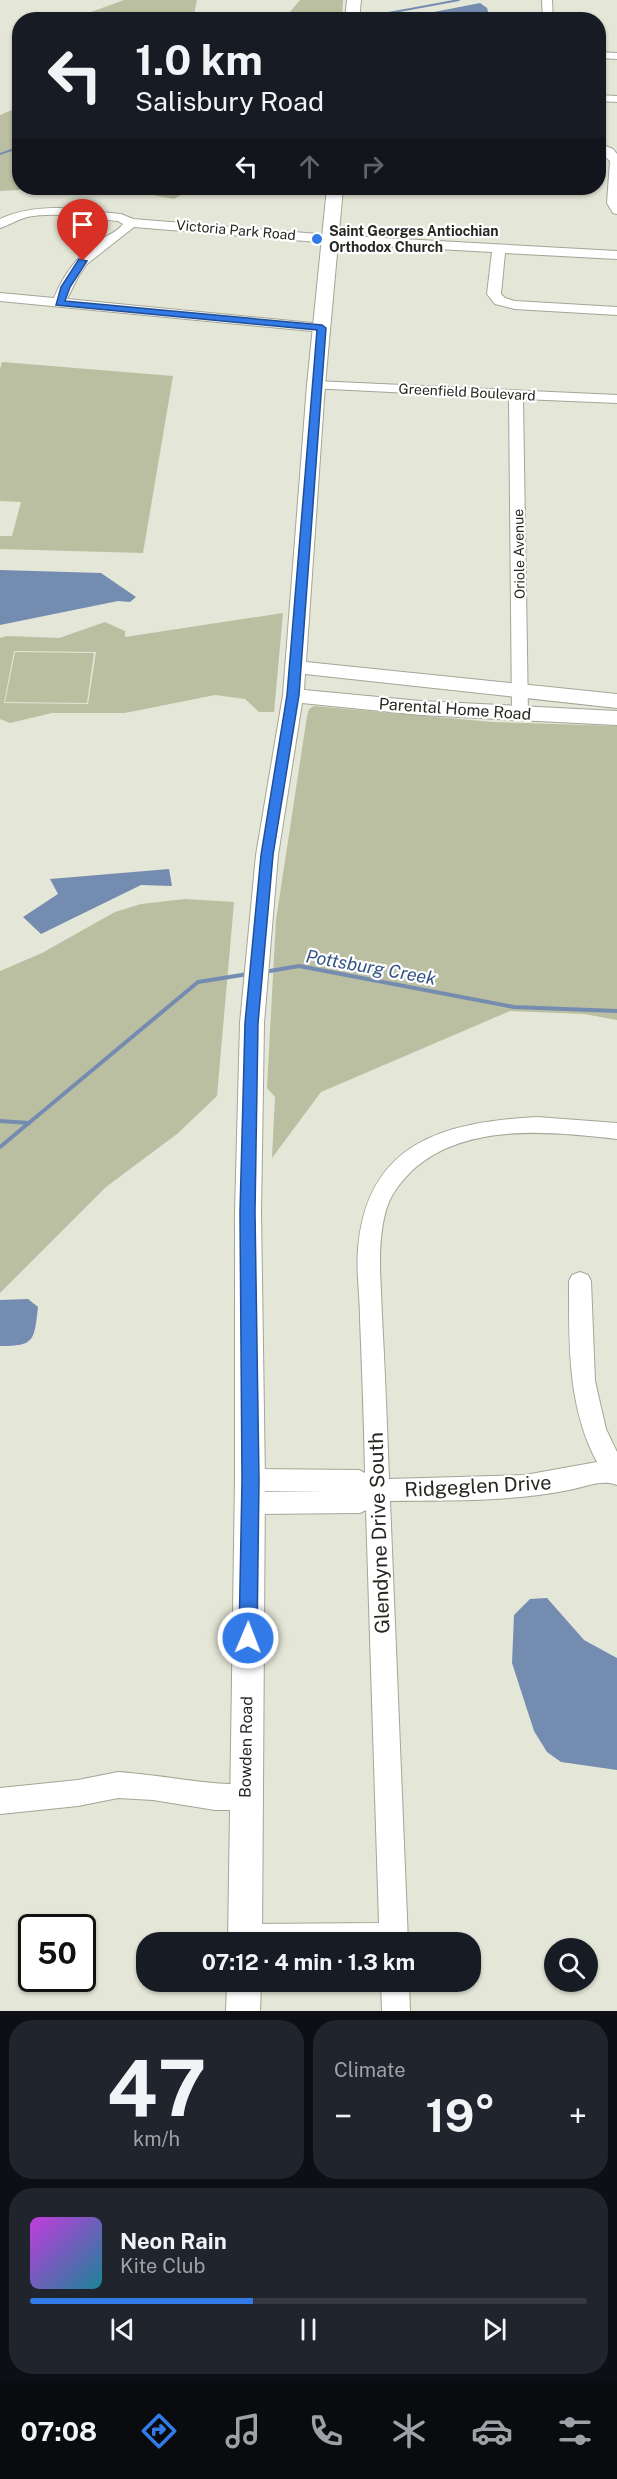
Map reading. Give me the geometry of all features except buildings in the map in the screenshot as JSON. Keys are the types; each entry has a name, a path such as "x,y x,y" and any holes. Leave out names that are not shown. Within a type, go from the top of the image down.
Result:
{"main road":[{"name":"Bowden Road","path":"245,1932 250,1492 248,1212 252,1023 267,855 293,695 316,385 334,195"},
{"name":"Parental Home Road","path":"295,667 617,701"},
{"name":"Parental Home Road","path":"293,695 520,714 617,718"},
{"path":"243,2011 244,1992"}],"street":[{"path":"606,151 614,156 617,172 613,203 617,210"},
{"name":"Victoria Park Road","path":"0,224 14,215 36,211 121,218 130,223 330,239 617,255"},
{"path":"59,303 65,287 83,261 105,242 126,230 130,223"},
{"path":"499,249 494,294 500,301 515,305 617,311"},
{"path":"0,297 322,328"},
{"name":"Greenfield Boulevard","path":"316,385 617,399"},
{"name":"Oriole Avenue","path":"516,394 520,714"},
{"name":"Glendyne Drive South","path":"394,1932 376,1490 369,1229 383,1190 393,1176 428,1146 451,1136 491,1126 617,1131"},
{"path":"580,1281 582,1383 588,1411 615,1471"},
{"name":"Ridgeglen Drive","path":"250,1492 360,1502 376,1490 518,1488 615,1471"},
{"path":"0,1801 78,1793 118,1785 153,1787 215,1797 246,1797"},
{"path":"395,1992 396,2011"}],"green space":[{"path":"124,0 197,0 194,12 91,12"},
{"path":"300,0 343,0 342,12 290,12"},
{"path":"12,110 12,190 0,191 0,115"},
{"path":"153,195 181,195 174,199"},
{"path":"2,362 173,376 143,553 0,549 0,536 12,536 21,502 0,501 0,369"},
{"path":"283,613 274,712 259,712 245,699 215,695 125,713 52,713 10,723 0,719 0,638 7,636 59,638 105,622 125,631 125,637","holes":["14,651 96,652 88,704 4,703"]},
{"path":"15,652 94,653 87,703 5,702"},
{"path":"314,706 493,722 617,726 617,1020 584,1014 510,1011 321,1092 272,1158 275,1097 267,1088 276,920 307,716 309,709"},
{"path":"185,899 234,902 217,1096 177,1134 106,1187 0,1293 0,971 42,953 115,912 141,904"}],"water":[{"path":"480,3 487,8 488,12 434,12"},
{"path":"0,570 101,573 136,597 130,602 118,601 0,625"},
{"path":"169,869 172,886 141,885 41,934 23,917 58,894 50,879"},
{"path":"28,1299 38,1307 31,1339 20,1345 0,1346 0,1300"},
{"path":"547,1598 584,1640 617,1658 617,1770 561,1762 547,1752 534,1731 512,1663 514,1615 530,1599"}],"waterway":[{"path":"394,12 459,0"},
{"path":"0,154 12,150"},
{"name":"Pottsburg Creek","path":"264,972 299,966 514,1007 617,1011"},
{"name":"Pottsburg Creek","path":"29,1123 198,982 248,974"},
{"path":"0,1121 29,1123"},
{"name":"Pottsburg Creek","path":"0,1147 29,1123"}],"place":[{"name":"Saint Georges Antiochian Orthodox Church","path":"317,239"}],"route":[{"path":"83,261 65,287 59,303 322,328 305,519 293,695 267,855 252,1023 248,1212 250,1480 248,1638"}]}
